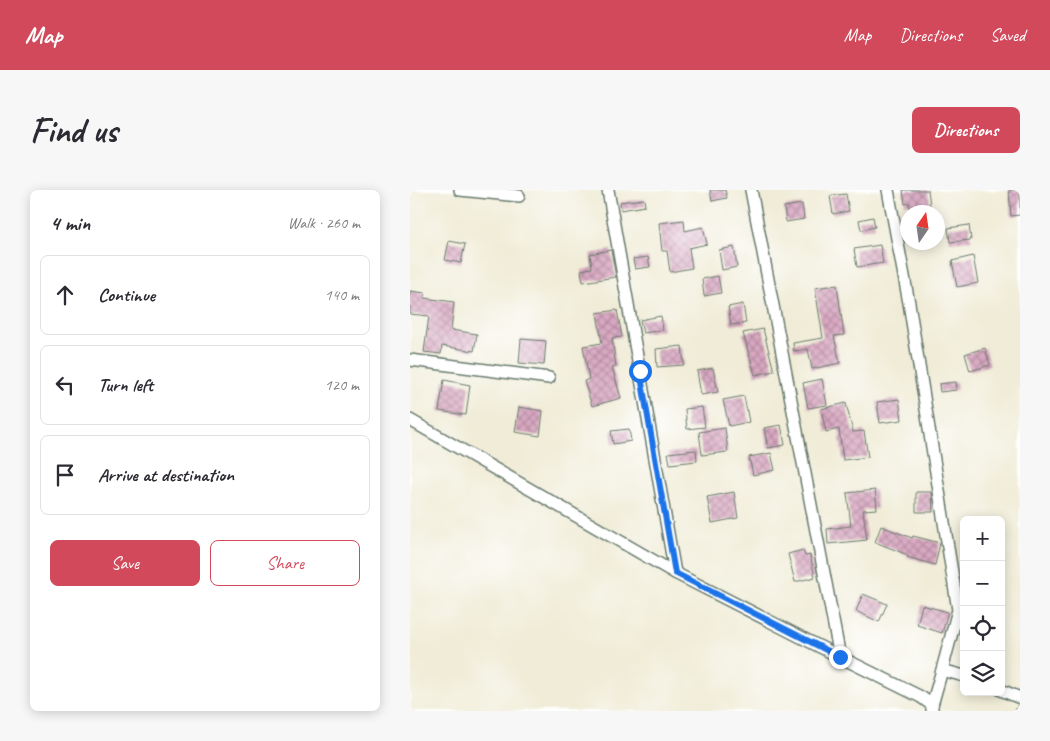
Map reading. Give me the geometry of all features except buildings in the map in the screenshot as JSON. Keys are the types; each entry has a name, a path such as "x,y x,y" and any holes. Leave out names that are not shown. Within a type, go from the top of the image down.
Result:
{"street":[{"path":"460,190 519,196"},
{"path":"608,190 675,573"},
{"path":"751,190 840,657"},
{"path":"888,190 909,303 958,610 932,708"},
{"path":"410,360 550,378"},
{"path":"410,420 675,573 921,697 932,708"},
{"path":"942,670 960,675"},
{"path":"1005,692 1020,698"}],"route":[{"path":"640,371 675,573 840,657"}]}
